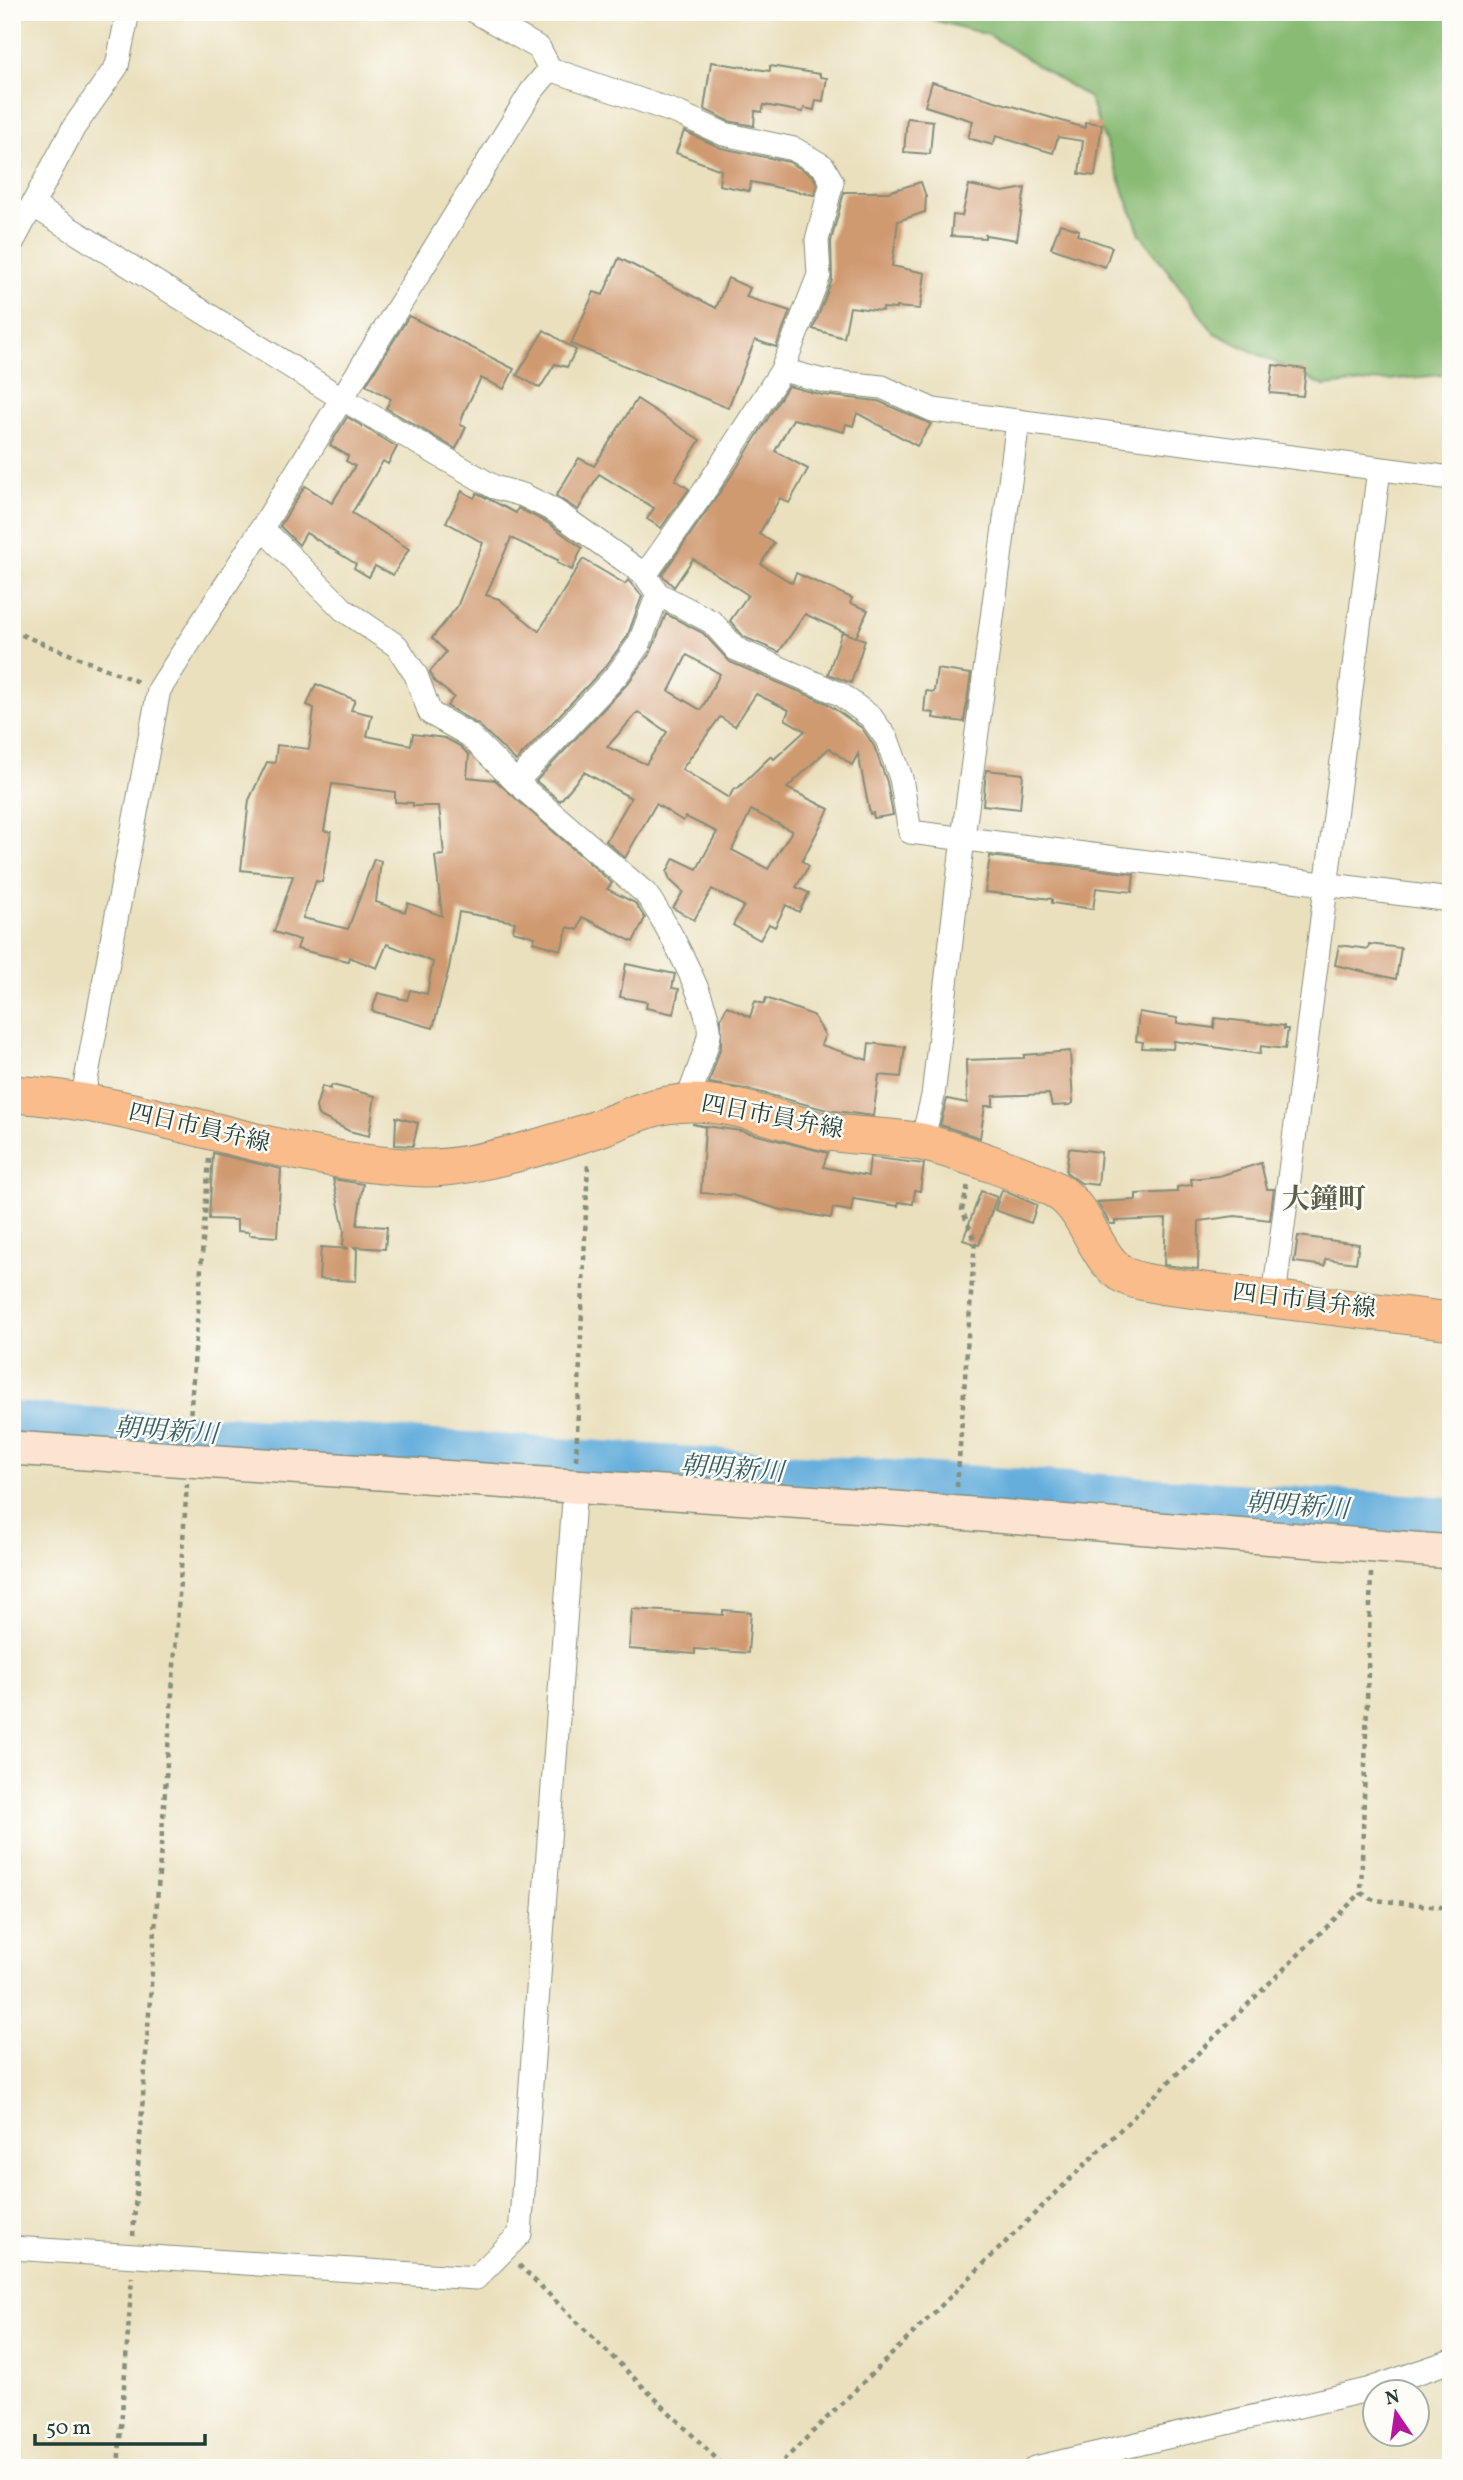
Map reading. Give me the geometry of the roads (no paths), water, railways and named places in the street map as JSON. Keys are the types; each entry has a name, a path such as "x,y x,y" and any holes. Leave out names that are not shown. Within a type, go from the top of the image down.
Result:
{"main road":[{"name":"四日市員弁線","path":"12,1094 82,1101 307,1155 426,1168 498,1157 590,1132 662,1106 687,1102 736,1107 825,1131 922,1142 1041,1182 1064,1196 1080,1214 1111,1266 1129,1277 1164,1286 1274,1297 1451,1321"}],"street":[{"path":"12,243 74,128 117,66 128,12"},
{"path":"476,12 539,48 550,69 678,113 724,134 794,149 823,166 832,182 817,240 819,275 782,370 705,490 645,575"},
{"path":"82,1101 159,690 531,92 550,69"},
{"path":"34,206 341,398 494,487 523,495 555,511 645,575 658,594 712,622 736,649 840,694 871,717 887,739 896,765 910,832 1451,900"},
{"path":"782,370 824,381 882,387 933,410 1451,478"},
{"path":"922,1142 933,1097 962,838 1018,421"},
{"path":"1274,1297 1379,469"},
{"path":"262,528 344,610 397,646 416,675 430,713 469,736 516,782 645,893 659,910 704,1006 709,1032 687,1102"},
{"path":"516,782 617,675 639,644 658,594"},
{"path":"12,1448 1373,1544 1451,1552"},
{"path":"12,2248 475,2278 520,2234 575,1487"},
{"path":"1035,2468 1367,2390 1451,2361"}],"waterway":[{"name":"朝明新川","path":"12,1422 1451,1517"}],"district":[{"name":"大鐘町","path":"1324,1200"}]}
